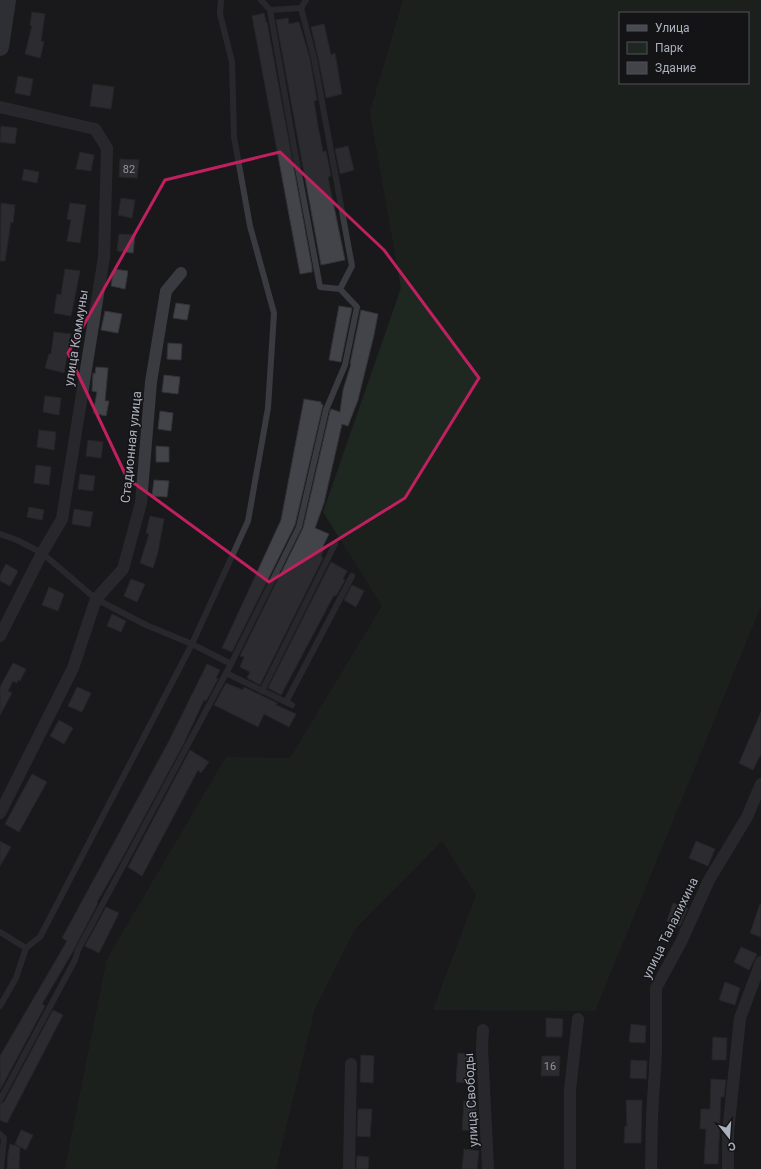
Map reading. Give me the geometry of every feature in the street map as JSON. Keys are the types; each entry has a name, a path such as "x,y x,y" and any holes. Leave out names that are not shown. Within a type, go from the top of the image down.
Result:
{"main road":[{"path":"0,47 7,0"}],"street":[{"name":"улица Коммуны","path":"0,107 95,129 107,148 104,257 62,519 42,553 0,636"},
{"name":"Стадионная улица","path":"0,813 73,668 96,599 123,568 141,503 151,382 166,291 181,273"},
{"name":"улица Талалихина","path":"651,1169 652,1116 656,1052 656,988 681,942 709,880 747,817 761,784"},
{"path":"728,1169 728,1132 740,1018 761,962"},
{"path":"570,1169 570,1090 578,1019"},
{"name":"улица Свободы","path":"483,1030 482,1049 488,1169"},
{"path":"349,1169 351,1064"}],"lane":[{"path":"0,1006 16,978 26,948 40,937 192,644 248,521 268,408 274,313 250,226 234,137 232,62 220,14 221,0"},
{"path":"0,1100 75,960 78,950 231,664 299,527 326,410 345,365 357,307 340,289 320,287 270,10 261,0"},
{"path":"306,0 301,8 314,58 352,266 340,289"},
{"path":"270,10 301,8"},
{"path":"0,534 17,540 42,553 96,599 146,625 192,644 231,664"},
{"path":"262,691 335,544"},
{"path":"226,673 289,704 352,576"},
{"path":"0,932 26,948"},
{"path":"0,1134 4,1138 1,1169"}],"highlighted area":[{"path":"280,152 384,250 479,378 405,498 269,582 127,478 68,353 165,180"}],"green space":[{"path":"403,0 761,0 761,606 595,1011 433,1010 476,895 442,841 355,929 315,1008 276,1169 65,1169 107,959 226,757 290,758 382,606 323,512 401,288 370,112"}],"building":[{"path":"32,12 45,14 41,41 44,42 40,58 25,54 32,26 30,25"},
{"path":"264,13 267,22 312,267 312,272 300,274 252,16"},
{"path":"288,18 289,24 299,22 310,59 317,100 314,101 318,126 323,152 326,151 331,176 328,177 345,260 321,265 276,20"},
{"path":"324,24 331,55 335,53 342,94 326,98 311,27"},
{"path":"18,76 33,79 30,96 15,93"},
{"path":"93,84 114,87 111,109 90,106"},
{"path":"1,126 17,128 15,144 0,142"},
{"path":"348,146 354,170 340,174 335,149"},
{"path":"80,152 94,155 91,171 76,169"},
{"path":"120,159 139,160 137,178 119,177"},
{"path":"24,169 39,172 37,183 22,180"},
{"path":"121,198 135,200 132,218 118,215"},
{"path":"1,203 15,205 5,261 0,261"},
{"path":"70,203 86,205 80,243 67,241 71,220 67,219"},
{"path":"119,234 135,235 133,253 117,251"},
{"path":"65,269 80,271 71,316 54,313 57,294 61,295"},
{"path":"114,269 128,271 125,289 111,286"},
{"path":"176,303 190,305 187,320 173,318"},
{"path":"339,306 352,308 341,362 329,360"},
{"path":"361,310 378,314 358,400 348,426 342,424 324,503 315,528 329,534 323,546 325,548 321,556 323,558 260,685 247,678 250,672 240,667 244,657 240,656 303,528 330,411 331,409 340,412 343,390 351,364"},
{"path":"105,311 122,314 118,333 101,330"},
{"path":"54,332 71,334 64,373 45,368 49,354 51,354"},
{"path":"168,343 182,344 181,360 167,359"},
{"path":"96,367 108,368 105,401 109,401 106,416 93,413 97,392 92,391 93,373 95,374"},
{"path":"164,375 180,377 178,394 162,392"},
{"path":"45,396 61,398 59,415 43,412"},
{"path":"304,399 321,402 323,405 295,525 232,652 222,648 281,520"},
{"path":"160,411 173,413 171,431 158,429"},
{"path":"39,430 56,432 54,450 37,447"},
{"path":"88,440 103,442 101,458 86,456"},
{"path":"156,446 169,447 169,462 156,462"},
{"path":"36,465 51,467 49,485 34,483"},
{"path":"80,474 95,476 93,491 78,489"},
{"path":"154,480 169,481 167,497 152,496"},
{"path":"29,507 44,510 42,520 27,517"},
{"path":"74,509 93,512 90,527 72,524"},
{"path":"150,516 164,519 158,552 153,568 140,563 149,534 146,533"},
{"path":"331,562 347,571 343,579 345,580 336,596 334,595 281,695 268,688"},
{"path":"6,564 18,571 10,586 0,581 0,575"},
{"path":"131,579 145,584 137,602 124,596"},
{"path":"352,585 364,591 356,607 344,600"},
{"path":"49,587 64,594 58,611 42,605"},
{"path":"112,614 126,621 121,632 107,626"},
{"path":"13,663 26,669 20,681 18,680 17,683 13,681 8,691 12,693 0,715 0,687"},
{"path":"207,664 220,670 216,678 218,679 206,701 204,700 183,745 97,902 98,903 72,953 42,1004 45,1006 0,1090 0,1056 67,941 62,938 169,741"},
{"path":"226,683 243,690 244,687 277,703 276,705 296,714 289,727 264,714 258,727 214,705"},
{"path":"77,687 91,693 82,712 68,706"},
{"path":"761,712 761,754 753,770 739,763"},
{"path":"59,720 73,728 64,744 50,736"},
{"path":"190,750 209,762 201,773 198,770 142,876 128,867"},
{"path":"32,774 47,782 19,832 5,824"},
{"path":"0,841 11,847 0,866"},
{"path":"696,841 715,849 708,866 689,858"},
{"path":"673,903 688,908 680,926 667,921"},
{"path":"761,904 761,937 750,933"},
{"path":"106,907 119,913 99,953 85,946"},
{"path":"741,947 757,954 749,970 734,962"},
{"path":"725,982 740,988 735,1005 719,1000"},
{"path":"53,1010 63,1015 7,1123 0,1120 0,1104 4,1102"},
{"path":"546,1018 563,1019 562,1037 546,1037"},
{"path":"631,1024 646,1026 645,1043 629,1042"},
{"path":"713,1037 727,1038 726,1060 712,1060"},
{"path":"458,1053 473,1054 470,1083 456,1082"},
{"path":"361,1055 374,1056 373,1083 360,1082"},
{"path":"542,1056 560,1056 559,1076 541,1076"},
{"path":"631,1060 647,1061 646,1079 630,1078"},
{"path":"711,1079 726,1080 724,1097 721,1097 718,1164 704,1164 706,1129 700,1129 701,1109 710,1109"},
{"path":"626,1100 642,1100 641,1143 624,1143 625,1126 627,1126"},
{"path":"464,1101 477,1102 476,1131 462,1130"},
{"path":"358,1109 372,1109 370,1137 357,1136"},
{"path":"21,1130 33,1135 26,1150 15,1144"},
{"path":"10,1144 20,1147 19,1169 7,1169"},
{"path":"464,1149 479,1151 477,1169 462,1169"},
{"path":"357,1156 369,1157 368,1169 356,1169"}]}
